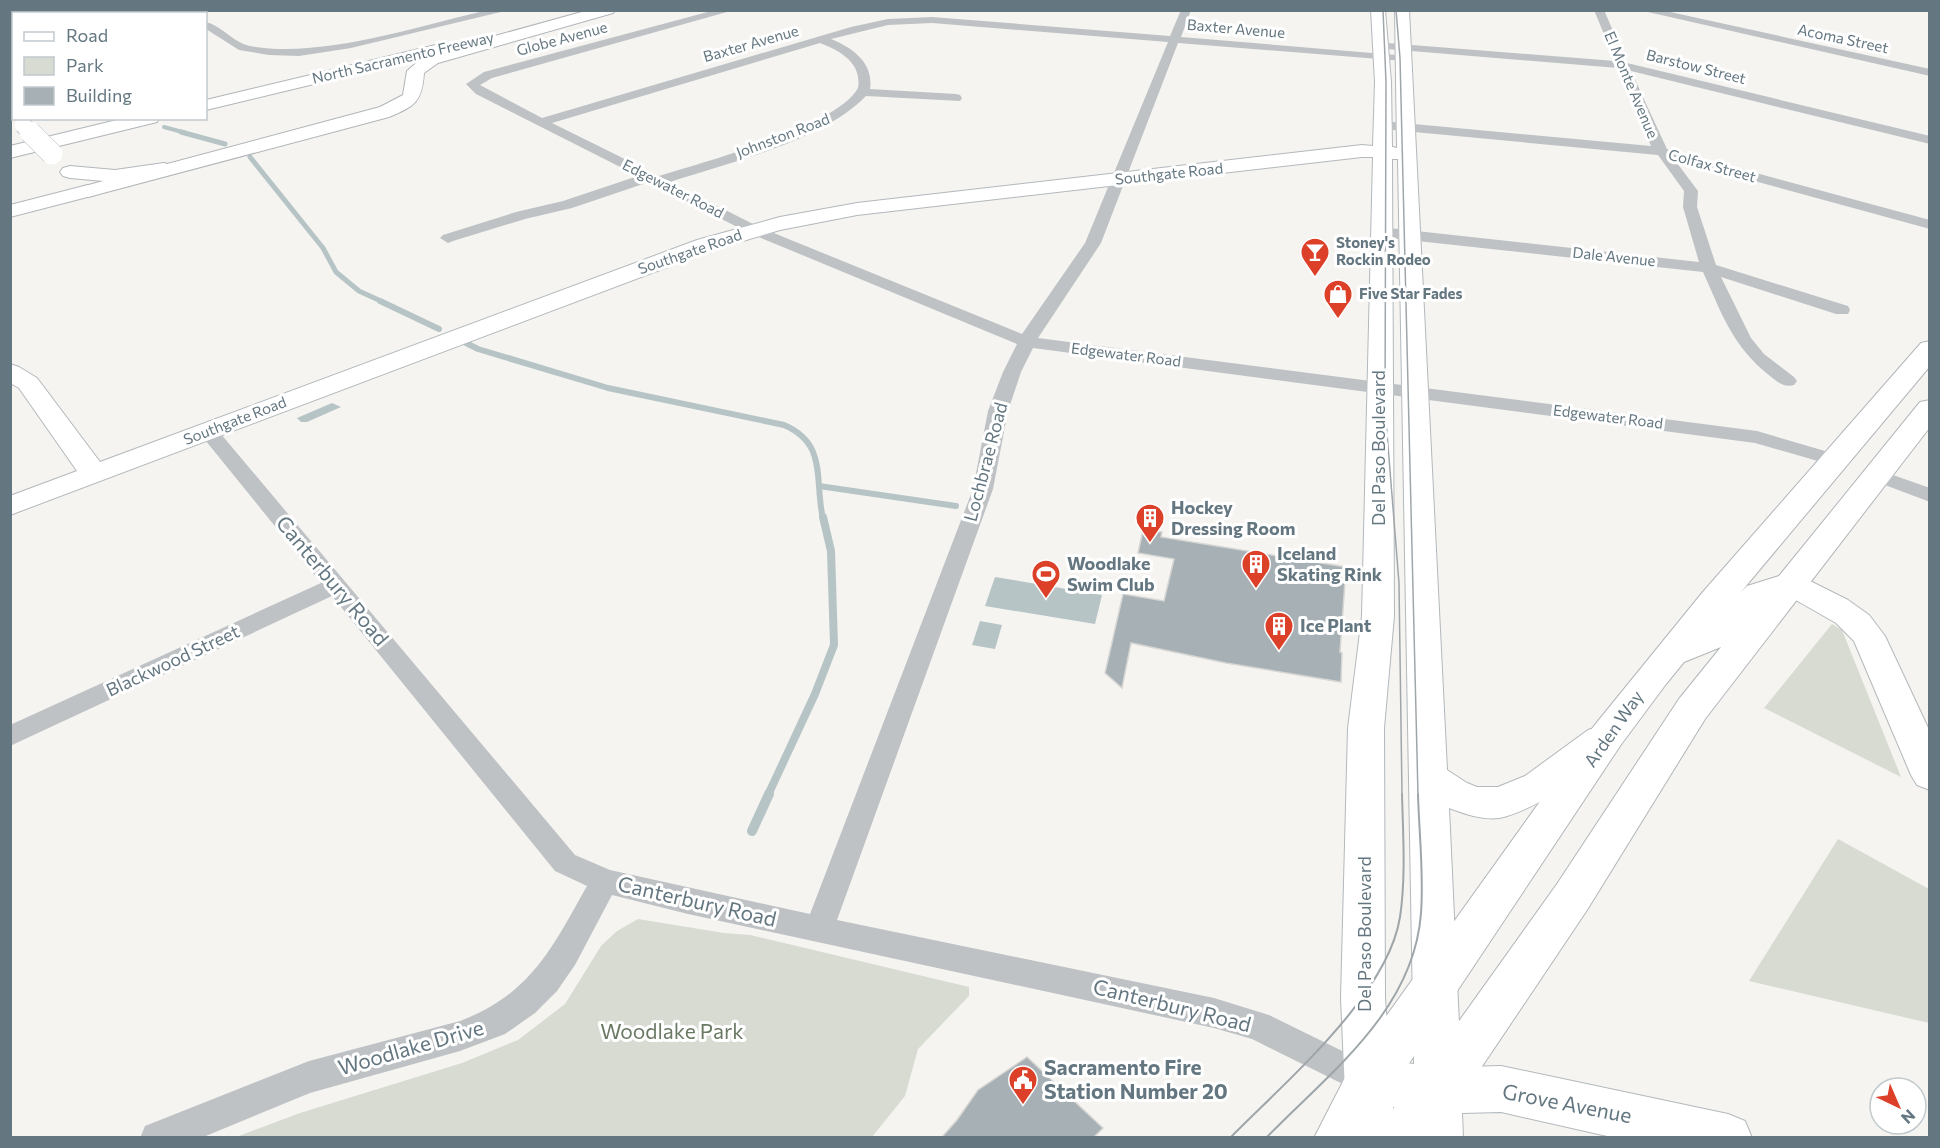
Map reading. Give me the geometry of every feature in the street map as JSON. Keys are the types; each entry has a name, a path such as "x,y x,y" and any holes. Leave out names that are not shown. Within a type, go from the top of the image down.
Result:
{"main road":[{"name":"North Sacramento Freeway","path":"207,94 560,10"},
{"name":"North Sacramento Freeway","path":"207,107 600,10"},
{"path":"207,107 353,80 415,89 416,71 432,59 608,10"},
{"name":"Del Paso Boulevard","path":"1371,1137 1364,998 1366,728 1378,616 1382,125 1378,10"},
{"name":"Del Paso Boulevard","path":"1402,10 1437,986 1439,1114"},
{"path":"10,210 372,116 397,107 398,88"},
{"path":"18,120 88,190"},
{"path":"10,140 135,120"},
{"path":"10,152 99,125 142,120"},
{"name":"Southgate Road","path":"10,506 705,245 754,230 857,209 1362,151 1407,154"},
{"path":"70,172 115,176 180,167"},
{"path":"10,210 52,191 70,172"},
{"name":"Arden Way","path":"1338,1137 1369,1081 1437,986 1607,736 1671,653 1929,349"},
{"path":"10,372 28,383 94,474"},
{"path":"1402,1137 1439,1114 1572,897 1692,709 1929,408"},
{"path":"1671,653 1713,637 1739,610 1759,594 1791,584 1842,611 1862,625 1917,721 1929,774"},
{"path":"1429,777 1444,790 1468,801 1504,803 1526,793 1607,736"},
{"name":"Grove Avenue","path":"1369,1081 1439,1114 1501,1089 1728,1137"}],"street":[{"path":"207,26 237,45 250,50 299,52 343,47 504,10"},
{"name":"Globe Avenue","path":"474,81 488,75 729,10"},
{"path":"992,25 1004,10"},
{"name":"Lochbrae Road","path":"819,929 983,489 998,411 1012,372 1050,305 1083,261 1093,243 1186,10"},
{"name":"El Monte Avenue","path":"1599,10 1662,152 1689,186"},
{"name":"Acoma Street","path":"1644,10 1929,73"},
{"name":"Baxter Avenue","path":"541,122 866,26 899,21 932,20 1174,39 1404,53"},
{"path":"820,39 841,48 857,61 865,77 862,92 956,98"},
{"name":"Barstow Street","path":"1404,53 1622,65 1929,140"},
{"name":"Edgewater Road","path":"474,81 472,84 476,89 754,230 1027,342 1757,437 1835,460"},
{"name":"Johnston Road","path":"448,238 521,215 567,205 654,179 815,127 848,107 862,92"},
{"name":"Colfax Street","path":"1382,125 1662,152 1929,225"},
{"path":"1712,165 1688,169 1691,191 1690,207 1709,268 1743,340 1758,358 1788,381"},
{"name":"Dale Avenue","path":"1380,232 1709,268 1842,310"},
{"name":"Canterbury Road","path":"208,431 565,863 606,881 1214,1013 1258,1026 1369,1081"},
{"path":"1876,475 1929,496"},
{"name":"Blackwood Street","path":"10,736 336,585"},
{"name":"Woodlake Drive","path":"157,1137 309,1077 460,1036 494,1023 524,1003 546,981 564,955 606,881"}],"green space":[{"path":"1832,624 1842,630 1901,777 1764,708"},
{"path":"1838,839 1929,889 1929,1023 1749,981"},
{"name":"Woodlake Park","path":"638,919 750,935 969,987 969,996 918,1049 905,1096 872,1137 236,1137 300,1113 462,1063 518,1040 565,1004 601,946 617,931"}],"shaded area":[{"path":"332,403 341,407 307,422 301,422 297,418"},
{"path":"995,577 1102,595 1095,624 985,606"},
{"path":"980,621 1002,625 995,649 972,645"}],"building":[{"path":"1143,530 1162,532 1161,537 1346,567 1340,652 1342,653 1341,682 1226,663 1131,643 1122,688 1105,673 1123,594 1164,601 1174,559 1138,553"},
{"name":"Sacramento Fire Station Number 20","path":"1027,1057 1103,1128 1094,1137 942,1137 978,1090"}],"waterway":[{"path":"164,127 186,133"},
{"path":"181,132 225,144"},
{"path":"250,157 323,248 336,272 359,291 383,302"},
{"path":"380,301 439,329"},
{"path":"464,342 478,349 608,388 784,425 798,433 807,442 817,464 819,486"},
{"path":"819,486 956,506"},
{"path":"819,486 823,519"},
{"path":"768,795 815,694 834,645 831,551 823,517"},
{"path":"752,831 769,794"}],"tram line":[{"path":"1383,10 1386,82 1385,408 1399,583 1402,795"},
{"path":"1396,10 1400,58 1418,795"},
{"path":"1230,1138 1331,1036 1376,977 1392,947 1400,917 1403,887 1402,794"},
{"path":"1266,1138 1364,1038 1385,1010 1403,980 1415,948 1421,913 1422,868 1418,794"}],"place":[{"name":"Stoney's Rockin Rodeo","path":"1315,278"},
{"name":"Five Star Fades","path":"1338,320"},
{"name":"Hockey Dressing Room","path":"1150,544"},
{"name":"Iceland Skating Rink","path":"1256,590"},
{"name":"Woodlake Swim Club","path":"1046,600"},
{"name":"Ice Plant","path":"1279,652"},
{"name":"Sacramento Fire Station Number 20","path":"1023,1106"}]}
